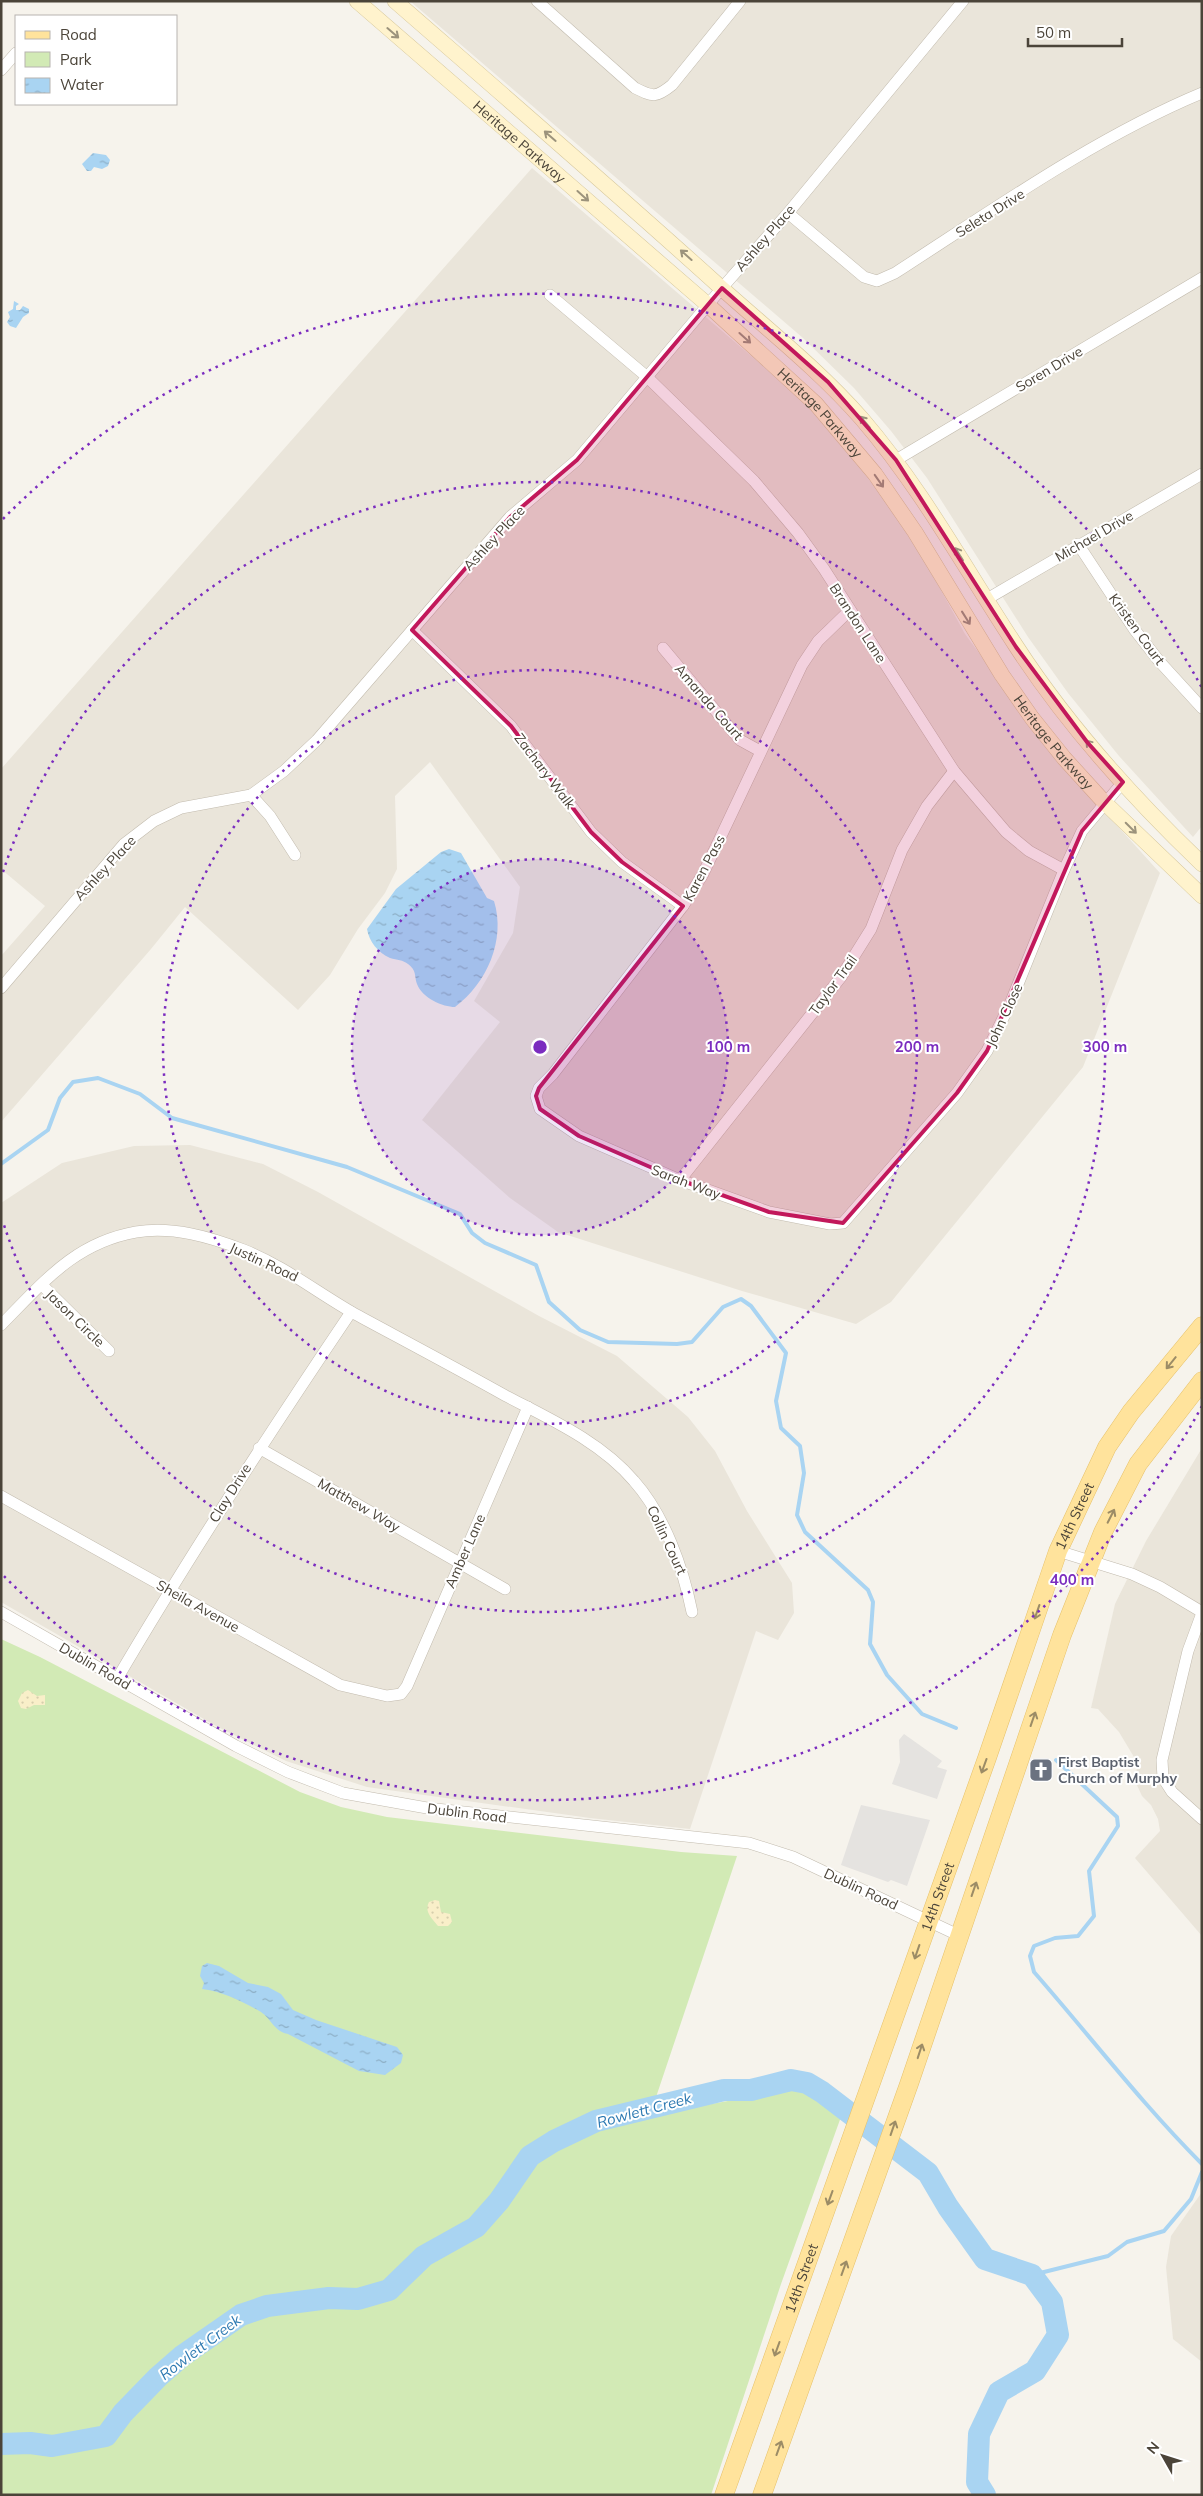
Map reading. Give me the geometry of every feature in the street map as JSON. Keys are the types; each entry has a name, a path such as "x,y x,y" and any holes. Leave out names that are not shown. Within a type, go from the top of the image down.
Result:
{"main road":[{"name":"Heritage Parkway","path":"357,1 708,305 816,404 874,474 915,532 1002,675 1064,758 1104,802 1202,896"},
{"name":"Heritage Parkway","path":"395,1 828,382 896,460 987,599 1016,647 1087,742 1172,835 1202,864"},
{"name":"14th Street","path":"727,2488 1058,1551 1107,1447 1131,1412 1202,1326"},
{"path":"762,2494 878,2173 1062,1635 1103,1532 1138,1464 1202,1381"}],"street":[{"path":"537,1 635,88 649,95 660,95 672,85 740,1"},
{"name":"Ashley Place","path":"1,988 124,844 154,821 181,808 250,795 284,771 317,740 510,517 577,460 646,376 788,213 963,1"},
{"path":"1,70 15,55"},
{"name":"Seleta Drive","path":"788,213 864,277 877,281 895,273 1069,163 1136,124 1202,93"},
{"name":"Soren Drive","path":"896,460 1202,278"},
{"name":"Brandon Lane","path":"550,295 646,376 754,482 798,533 954,771 1006,832 1029,851 1064,870"},
{"name":"Michael Drive","path":"987,599 1078,544 1202,474"},
{"name":"Kristen Court","path":"1078,544 1134,629 1159,661 1202,708"},
{"name":"Karen Pass","path":"540,1109 536,1096 539,1088 553,1074 683,906 703,874 802,665 818,642 849,611"},
{"name":"Zachary Walk","path":"412,630 511,726 591,832 622,862 683,906"},
{"name":"Amanda Court","path":"663,648 740,740 760,751"},
{"name":"Taylor Trail","path":"680,1180 841,977 872,929 907,841 926,806 954,771"},
{"name":"John Close","path":"843,1223 957,1093 987,1051 1010,1004 1064,870 1082,832 1104,802 1123,782"},
{"path":"250,795 270,816 295,855"},
{"name":"Sarah Way","path":"540,1109 579,1136 680,1180 769,1212 830,1224 843,1223"},
{"name":"Justin Road","path":"1,1325 63,1263 84,1250 136,1232 170,1230 210,1239 246,1251 300,1278 352,1312 528,1407"},
{"name":"Jason Circle","path":"42,1284 109,1351"},
{"name":"Clay Drive","path":"117,1679 169,1590 259,1448 352,1312"},
{"name":"Amber Lane","path":"401,1694 410,1680 528,1407"},
{"name":"Collin Court","path":"528,1407 604,1451 634,1480 653,1505 684,1572 692,1612"},
{"name":"Matthew Way","path":"259,1448 505,1589"},
{"name":"Sheila Avenue","path":"1,1496 340,1685 387,1696 401,1694"},
{"path":"1058,1551 1132,1574 1160,1587 1202,1613 1184,1669 1162,1760 1163,1778 1172,1792 1202,1818"},
{"name":"Dublin Road","path":"1,1612 254,1755 325,1787 380,1801 427,1808 750,1843 793,1857 958,1935"}],"highlighted area":[{"path":"722,288 828,382 896,460 1016,647 1087,742 1123,782 1082,831 987,1051 957,1093 855,1213 843,1223 769,1212 680,1180 579,1136 540,1109 536,1096 539,1088 683,906 622,862 591,832 511,726 412,630 510,517 577,460"}],"shaded area":[{"path":"410,1 1202,1 1202,826 1193,837 1119,756 1068,693 1028,637 927,478 891,431 854,388 803,338"},
{"path":"532,168 806,403 880,493 920,552 965,634 1058,760 1160,873 1083,1067 891,1302 856,1324 742,1291 558,1232 510,1198 422,1120 500,1022 474,1001 513,933 520,887 430,762 395,796 397,869 385,893 358,929 330,975 298,1010 185,907 1,1122 1,956 45,906 1,869 1,769"},
{"path":"190,1145 263,1164 318,1192 539,1316 617,1356 688,1417 715,1451 747,1511 792,1583 794,1613 778,1640 756,1631 690,1829 590,1818 367,1787 286,1761 216,1726 1,1602 1,1203 62,1163 134,1146"},
{"path":"1202,1448 1202,1936 1135,1858 1160,1831 1158,1819 1151,1805 1142,1796 1136,1783 1137,1762 1119,1732 1098,1709 1091,1708 1115,1604 1146,1541"},
{"path":"904,1734 942,1761 937,1767 947,1770 937,1799 892,1784 900,1762 899,1740"},
{"path":"861,1805 930,1820 907,1886 891,1880 888,1882 841,1865"},
{"path":"1202,2192 1202,2362 1173,2339 1166,2267 1171,2236"}],"green space":[{"path":"1,1639 40,1657 300,1792 341,1807 387,1817 681,1852 737,1856 650,2115 800,2088 842,2114 781,2284 711,2495 1,2495"}],"sand":[{"path":"28,1690 37,1696 45,1695 45,1705 34,1705 26,1709 21,1708 18,1701 22,1693"},
{"path":"439,1901 441,1912 450,1914 452,1922 448,1926 438,1926 429,1915 427,1909 429,1902"}],"water":[{"path":"93,153 106,155 110,160 108,166 102,169 94,167 91,171 87,171 82,164"},
{"path":"14,301 19,304 16,306 16,310 20,310 23,306 29,309 29,313 23,317 16,328 10,326 7,322 10,317 8,312 13,309"},
{"path":"449,849 461,853 487,898 494,901 497,916 495,945 485,973 476,986 455,1007 439,1003 423,994 417,984 411,966 390,958 378,950 372,942 367,929 396,889 441,852"},
{"path":"207,1963 219,1966 248,1983 268,1987 281,1994 293,2010 316,2020 397,2047 403,2055 401,2063 385,2075 359,2071 280,2031 261,2012 254,2008 225,1995 202,1989 204,1983 200,1976 202,1966"}],"waterway":[{"path":"1,1164 48,1130 60,1098 73,1082 98,1078 140,1094 172,1118 347,1167 460,1214 472,1233 485,1243 536,1265 549,1302 580,1330 608,1342 677,1344 692,1342 723,1307 741,1299 751,1306 786,1353 776,1401 781,1428 800,1446 804,1473 797,1515 805,1532 868,1590 873,1602 870,1644 887,1675 922,1714 956,1728"},
{"path":"1056,1760 1117,1817 1118,1826 1089,1871 1094,1916 1078,1936 1055,1938 1034,1946 1030,1956 1034,1972 1137,2094 1202,2164"},
{"name":"Rowlett Creek","path":"1,2444 30,2443 52,2446 106,2436 123,2413 158,2377 182,2356 241,2315 267,2306 329,2298 358,2299 389,2290 424,2256 476,2227 499,2201 530,2156 554,2141 596,2121 724,2090 751,2090 791,2080 807,2083 822,2092 928,2173 948,2207 985,2259 1032,2275 1052,2302 1058,2335 1035,2371 999,2392 979,2434 977,2482 985,2495"},
{"path":"1032,2275 1108,2256 1127,2242 1164,2231 1191,2199 1202,2172"}],"place":[{"name":"First Baptist Church of Murphy","path":"1041,1770"}]}
